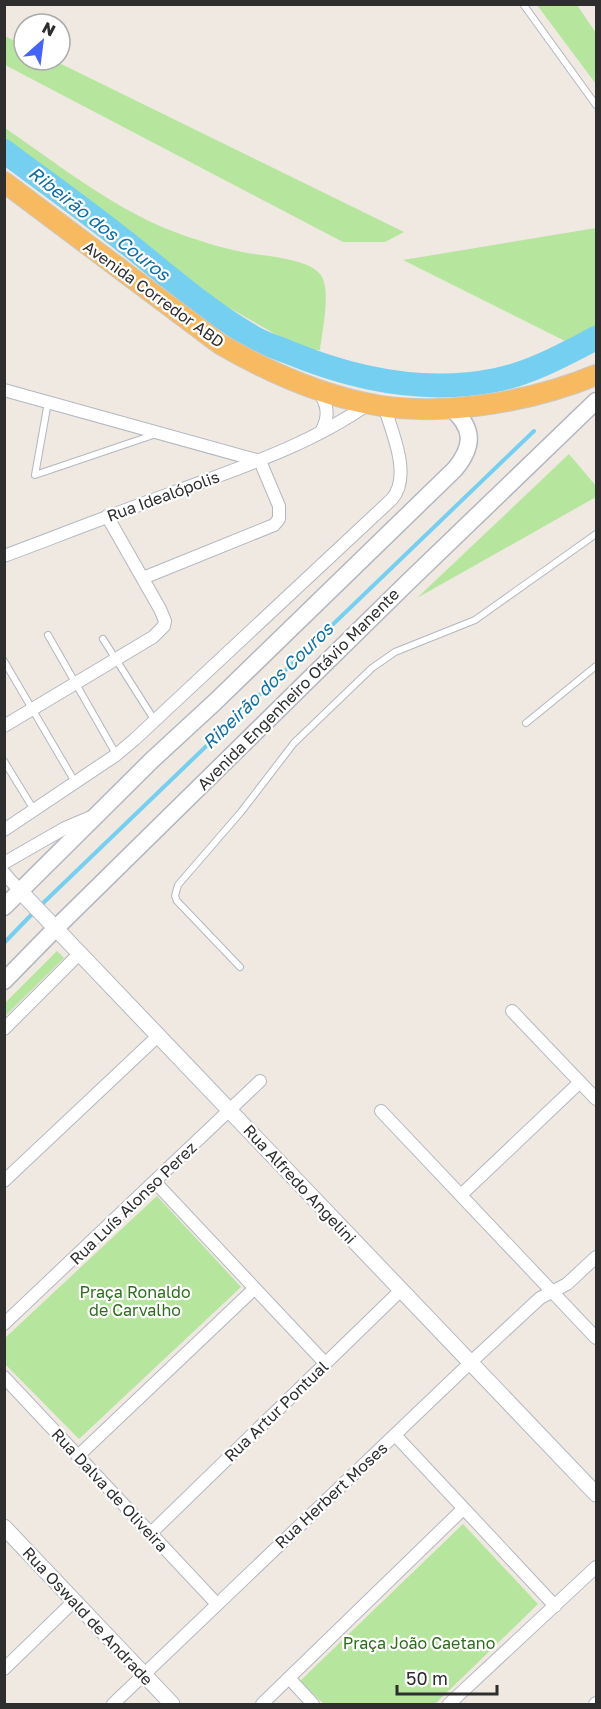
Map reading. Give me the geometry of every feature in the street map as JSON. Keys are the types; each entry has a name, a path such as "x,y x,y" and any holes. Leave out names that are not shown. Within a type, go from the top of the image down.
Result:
{"highway":[{"name":"Avenida Corredor ABD","path":"4,182 220,344 258,366 298,384 376,405 451,408 542,394 597,375"}],"main road":[{"name":"Avenida Engenheiro Otávio Manente","path":"4,981 52,924 597,401"},
{"path":"4,907 24,894 95,815 455,469 466,453 469,437 464,421 451,408"}],"street":[{"path":"316,389 325,401 327,411 327,419 321,432"},
{"path":"4,390 260,461 279,506 279,519 274,525 143,578"},
{"path":"4,830 116,754 155,721 395,495 400,484 401,466 376,405"},
{"name":"Rua Idealópolis","path":"4,556 260,461 376,405"},
{"path":"4,726 158,633 164,626 163,615 107,516"},
{"path":"4,862 65,828 95,815"},
{"name":"Rua Alfredo Angelini","path":"4,873 597,1494"},
{"path":"4,1029 80,953"},
{"path":"512,1011 597,1099"},
{"path":"4,1181 159,1035"},
{"name":"Rua Luís Alonso Perez","path":"4,1324 260,1081"},
{"path":"461,1196 580,1082"},
{"path":"381,1111 597,1338"},
{"path":"155,1182 325,1364"},
{"name":"Rua Herbert Moses","path":"113,1704 216,1603 540,1298 567,1284 597,1257"},
{"path":"78,1455 254,1289"},
{"name":"Rua Artur Pontual","path":"150,1533 401,1290"},
{"name":"Rua Dalva de Oliveira","path":"4,1377 216,1603"},
{"path":"395,1435 555,1606"},
{"path":"262,1704 462,1509"},
{"name":"Rua Oswald de Andrade","path":"4,1527 172,1704"},
{"path":"448,1704 597,1568"},
{"path":"4,1669 74,1601"},
{"path":"289,1678 314,1704"}],"lane":[{"path":"523,4 597,105"},
{"path":"48,402 35,475 160,433"},
{"path":"240,967 177,901 176,890 241,812 294,742 372,668 395,652 475,620 597,534"},
{"path":"48,635 116,754"},
{"path":"103,639 155,721"},
{"path":"4,661 75,782"},
{"path":"526,723 597,666"},
{"path":"4,760 34,810"}],"green space":[{"path":"537,5 577,5 596,33 596,84"},
{"path":"5,36 12,40 12,69 5,65"},
{"path":"72,69 404,232 385,242 343,242 18,72 72,72"},
{"path":"5,128 97,192 171,231 242,252 284,258 314,269 324,281 326,299 320,350 307,350 289,342 221,303 5,140"},
{"path":"596,228 596,326 565,341 403,260"},
{"path":"569,454 596,486 596,497 417,598"},
{"path":"57,951 64,958 5,1016 5,1003"},
{"name":"Praça Ronaldo de Carvalho","path":"157,1196 241,1287 79,1439 5,1364 5,1338"},
{"name":"Praça João Caetano","path":"463,1524 538,1604 435,1704 324,1704 300,1681"}],"waterway":[{"name":"Ribeirão dos Couros","path":"4,151 234,326 264,343 338,370 417,384 470,384 522,373 596,338"},
{"name":"Ribeirão dos Couros","path":"39,907 534,431"},
{"name":"Ribeirão dos Couros","path":"4,943 34,912"}]}
